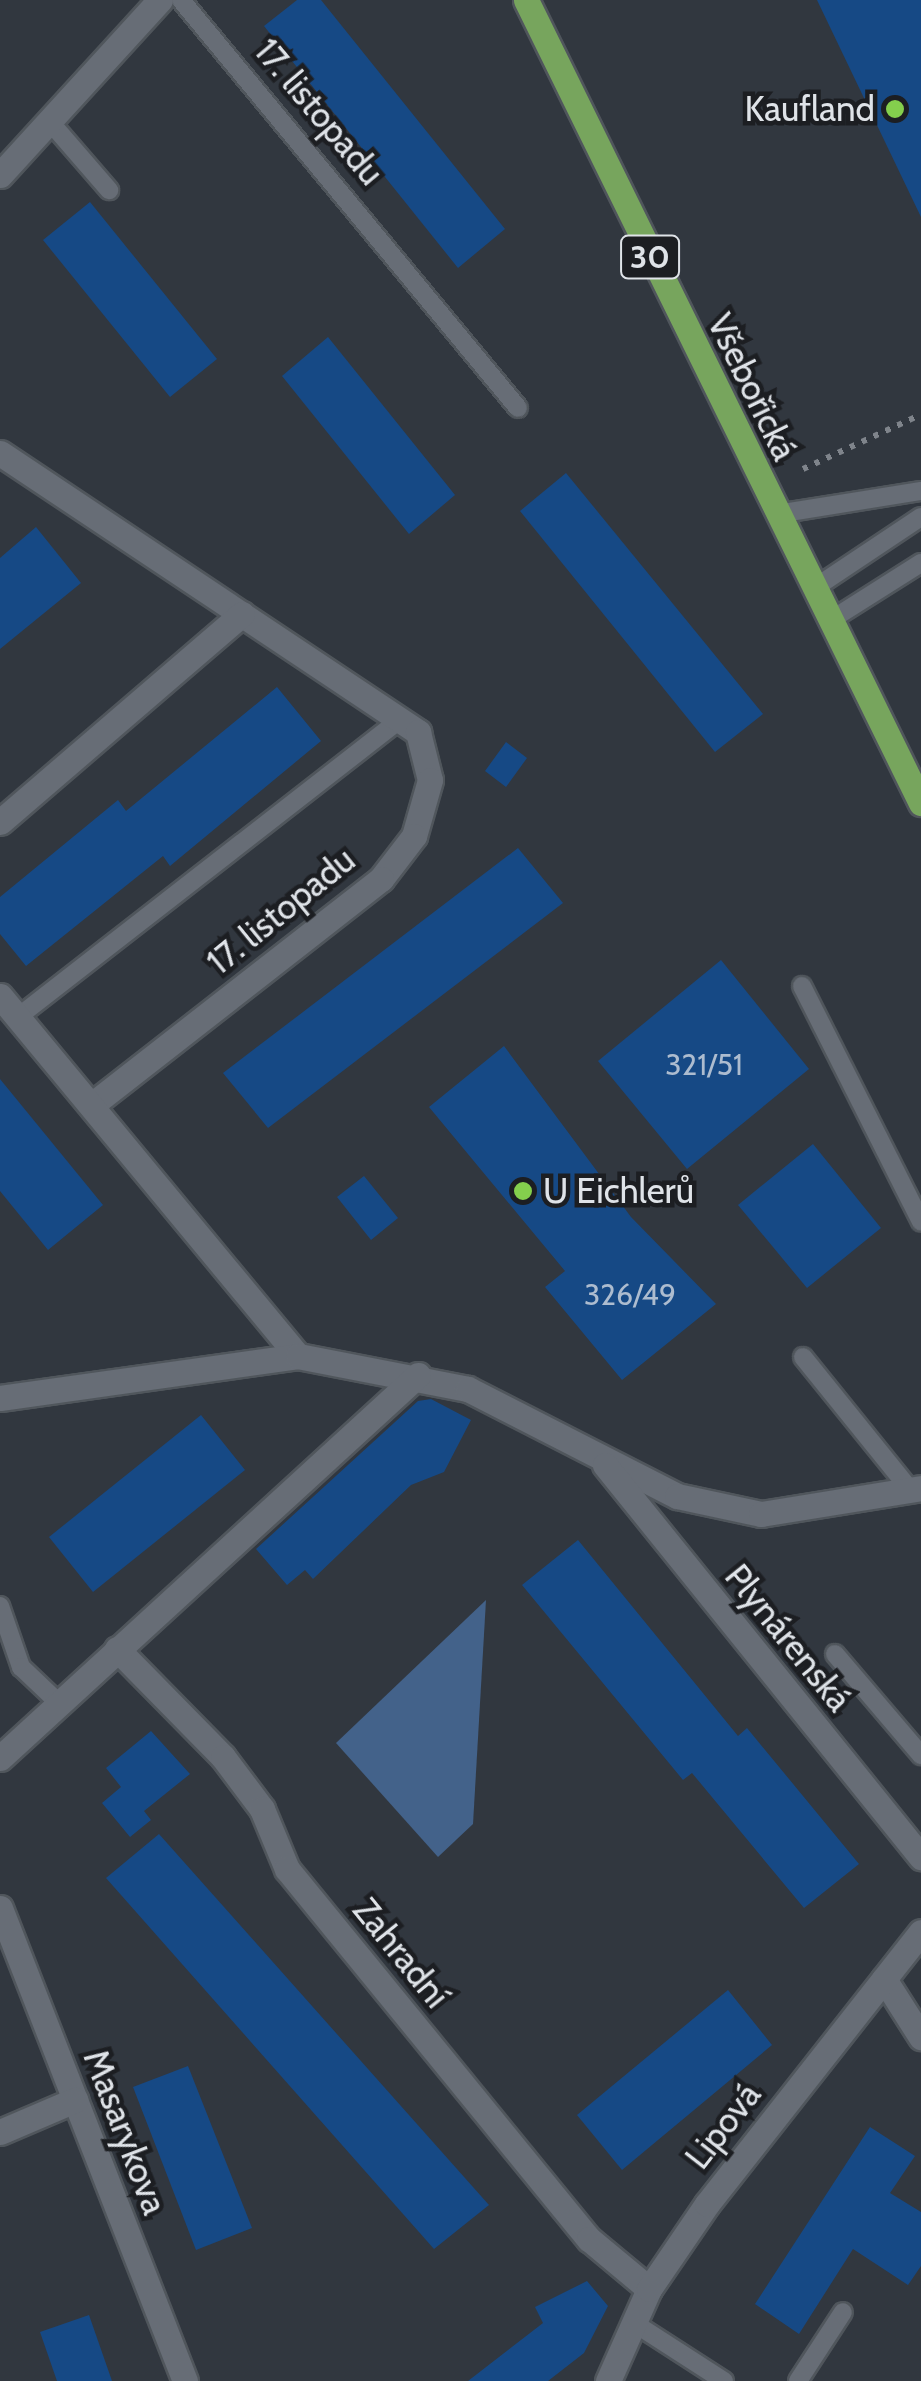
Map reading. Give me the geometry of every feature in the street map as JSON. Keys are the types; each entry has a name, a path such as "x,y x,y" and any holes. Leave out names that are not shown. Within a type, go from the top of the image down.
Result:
{"main road":[{"name":"Všebořická","path":"526,0 776,514 834,618 921,802"}],"street":[{"path":"0,175 160,0"},
{"name":"17. listopadu","path":"4,461 418,732 430,780 414,836 382,879 92,1105"},
{"path":"0,822 242,614"},
{"path":"0,996 298,1356"},
{"name":"Plynárenská","path":"0,1398 298,1356 418,1374 468,1389 602,1461 677,1496 761,1514 916,1489"},
{"path":"0,1758 418,1374"},
{"name":"Plynárenská","path":"602,1461 921,1857"},
{"name":"Zahradní","path":"117,1649 223,1757 262,1810 287,1869 589,2239 649,2289"},
{"name":"Masarykova","path":"0,1908 185,2381"},
{"name":"Lipová","path":"608,2381 649,2289 921,1932"},
{"path":"884,1979 921,2038"},
{"path":"0,2132 75,2100"}],"lane":[{"name":"17. listopadu","path":"181,0 518,408"},
{"path":"51,123 109,190"},
{"path":"776,514 921,491"},
{"path":"816,586 921,517"},
{"path":"834,618 921,563"},
{"path":"18,1017 400,720"},
{"path":"802,986 921,1222"},
{"path":"802,1357 916,1489"},
{"path":"0,1606 21,1667 60,1704"},
{"path":"835,1654 921,1756"},
{"path":"798,2381 843,2312"},
{"path":"634,2323 724,2381"}],"path":[{"path":"803,469 920,415"}],"shaded area":[{"path":"486,1600 473,1824 438,1857 336,1743"}],"building":[{"path":"297,0 321,0 505,229 458,268 264,26"},
{"name":"Kaufland","path":"817,0 921,0 921,217"},
{"path":"90,202 217,359 170,397 43,240"},
{"path":"328,337 455,495 409,534 282,376"},
{"path":"566,473 763,714 715,752 520,511"},
{"path":"36,527 81,583 0,649 0,558"},
{"path":"277,687 321,741 170,866 163,856 26,966 0,934 0,897 118,800 126,811"},
{"path":"506,742 527,758 506,787 485,771"},
{"path":"518,848 563,903 268,1128 223,1073"},
{"path":"721,960 809,1069 687,1169 598,1061"},
{"path":"504,1046 631,1217 716,1304 622,1380 545,1287 565,1271 429,1107"},
{"path":"0,1079 103,1205 48,1250 0,1191"},
{"path":"813,1144 881,1228 807,1288 738,1205"},
{"path":"364,1176 398,1218 371,1240 337,1197"},
{"path":"431,1399 471,1420 444,1472 411,1485 313,1579 305,1570 287,1585 256,1549 418,1401"},
{"path":"201,1415 245,1470 93,1592 49,1537"},
{"path":"578,1540 738,1736 747,1728 859,1864 804,1908 692,1773 683,1780 522,1585"},
{"path":"151,1731 190,1774 144,1811 151,1820 130,1837 102,1803 121,1787 106,1768"},
{"path":"159,1834 489,2205 434,2249 106,1878"},
{"path":"728,1990 772,2045 622,2170 577,2115"},
{"path":"188,2066 252,2228 196,2250 133,2087"},
{"path":"870,2127 915,2156 890,2193 921,2212 921,2266 908,2285 853,2249 799,2334 755,2304"},
{"path":"587,2281 608,2306 584,2353 548,2381 468,2381 543,2323 535,2307"},
{"path":"89,2315 112,2381 57,2381 40,2332"}],"place":[{"name":"Kaufland","path":"895,109"},
{"name":"U Eichlerů","path":"523,1191"}]}
